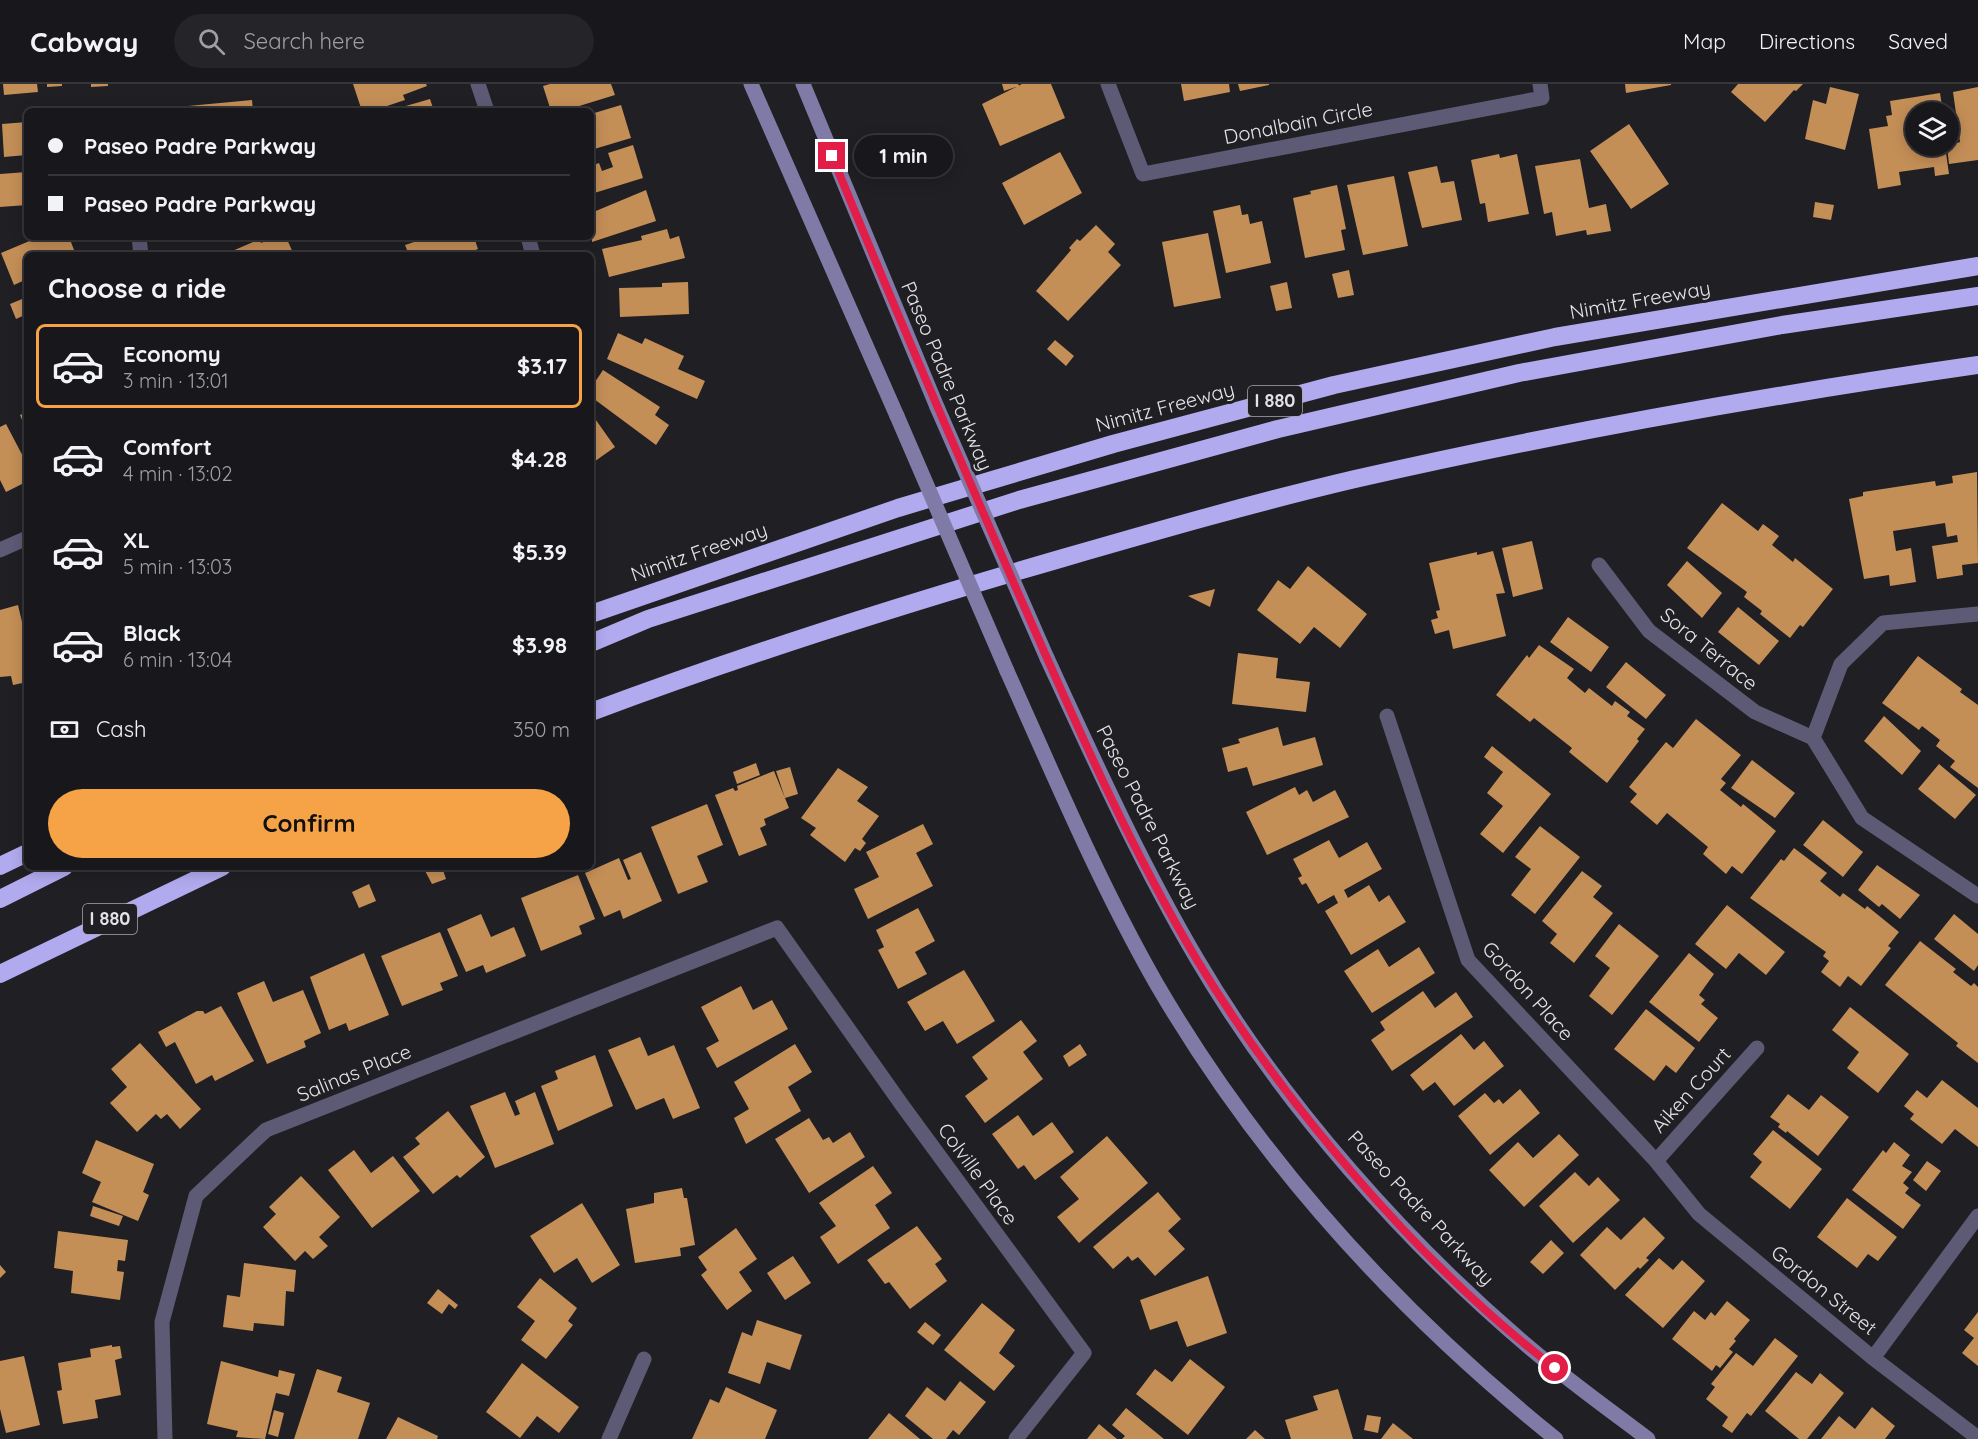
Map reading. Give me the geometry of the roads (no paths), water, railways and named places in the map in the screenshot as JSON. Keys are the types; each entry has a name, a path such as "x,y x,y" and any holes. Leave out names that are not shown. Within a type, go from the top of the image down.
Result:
{"highway":[{"name":"Nimitz Freeway","path":"594,613 898,508 1113,444 1334,385 1555,337 1978,266"},
{"name":"I 880","path":"594,642 648,619 1019,500 1278,429 1519,373 1782,325 1978,296"},
{"path":"594,711 731,660 933,596 1140,536 1353,480 1567,434 1795,393 1978,365"},
{"path":"0,866 24,854"},
{"path":"0,899 58,870"},
{"name":"I 880","path":"0,974 216,870"}],"main road":[{"path":"751,84 1007,671 1104,883 1156,982 1231,1100 1319,1214 1405,1306 1502,1396 1556,1439"},
{"name":"Paseo Padre Parkway","path":"803,84 936,407 1047,658 1142,858 1198,960 1271,1070 1362,1182 1442,1268 1537,1354 1648,1439"}],"street":[{"path":"478,84 486,108"},
{"name":"Donalbain Circle","path":"1108,84 1143,174 1542,98 1540,84"},
{"path":"0,550 24,539"},
{"name":"Sora Terrace","path":"1599,566 1649,631 1755,712 1813,738"},
{"path":"1978,614 1883,623 1840,664 1813,738 1862,818 1978,896"},
{"name":"Gordon Place","path":"1387,716 1467,960 1656,1161"},
{"name":"Salinas Place","path":"165,1439 162,1322 196,1196 266,1130 777,928"},
{"name":"Colville Place","path":"777,928 902,1105 1084,1353 1016,1439"},
{"name":"Aiken Court","path":"1656,1161 1757,1048"},
{"name":"Gordon Street","path":"1656,1161 1699,1215 1873,1358 1978,1438"},
{"path":"1873,1358 1978,1216"},
{"path":"609,1439 644,1359"}]}
